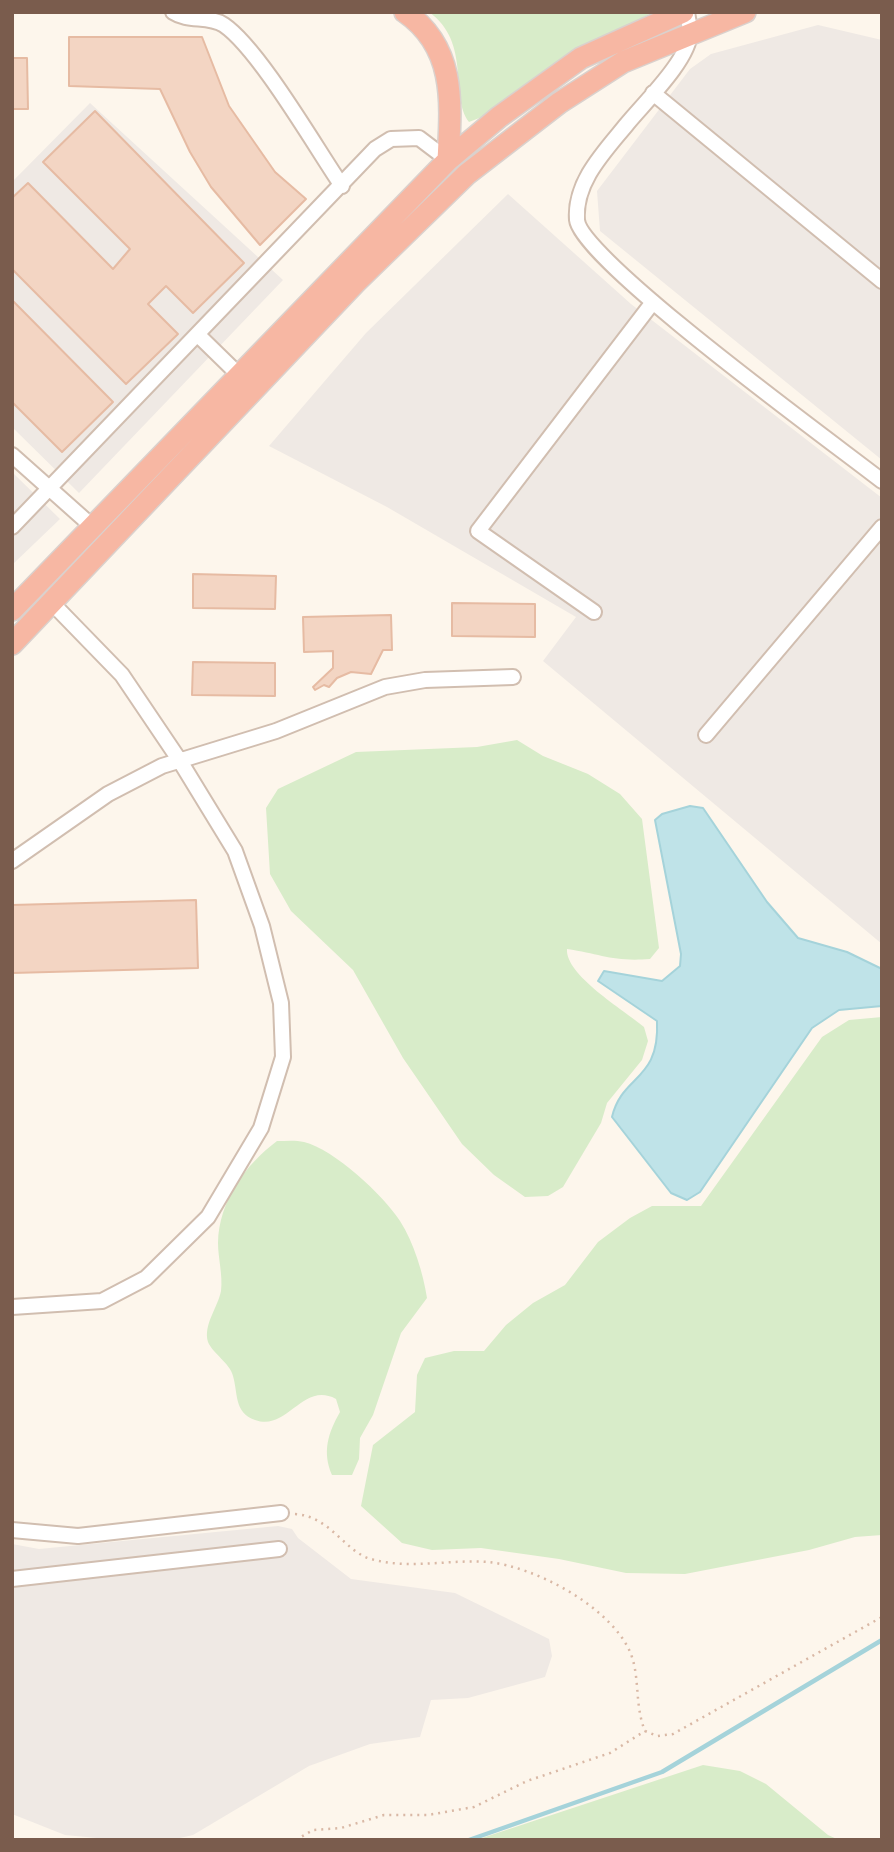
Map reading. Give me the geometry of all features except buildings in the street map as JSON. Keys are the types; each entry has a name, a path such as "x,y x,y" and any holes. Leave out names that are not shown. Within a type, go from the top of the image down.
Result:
{"highway":[{"path":"405,12 420,22 435,45 449,77 448,160"},
{"path":"12,610 448,160 499,117 581,58 685,12"},
{"path":"12,644 53,604 355,283 467,174 559,103 623,62 745,12"}],"street":[{"path":"173,12 178,16 212,19 226,27 265,72 342,186"},
{"path":"685,12 690,35 682,57 597,160 583,184 577,222 583,237 653,302 882,481"},
{"path":"653,93 882,281"},
{"path":"12,527 375,149 391,139 419,138 448,160"},
{"path":"594,612 478,531 653,302"},
{"path":"198,335 240,376"},
{"path":"12,455 93,528"},
{"path":"706,735 882,527"},
{"path":"12,1307 102,1301 146,1279 208,1217 261,1128 283,1057 281,1003 262,926 235,851 180,761 122,675 53,604"},
{"path":"12,861 108,794 162,766 276,731 385,687 425,680 513,677"},
{"path":"12,1530 78,1536 281,1513"},
{"path":"12,1579 279,1549"}],"path":[{"path":"281,1513 304,1515 328,1527 368,1559 437,1565 487,1562 529,1571 570,1592 612,1623 626,1644 636,1664 639,1717 645,1731 657,1735 673,1734 882,1617"},
{"path":"296,1840 313,1830 341,1828 384,1815 428,1815 474,1807 514,1786 610,1753 645,1731"}],"shaded area":[{"path":"818,25 882,40 882,460 600,231 597,191 690,69 711,54"},
{"path":"90,103 283,280 79,493 12,427 12,182"},
{"path":"508,194 631,304 882,498 882,944 543,661 576,617 387,507 269,446 366,333"},
{"path":"12,472 60,519 12,565"},
{"path":"278,1526 292,1529 298,1538 351,1579 455,1593 549,1639 552,1656 545,1677 468,1698 431,1700 420,1737 370,1744 309,1766 193,1835 171,1840 118,1840 65,1835 12,1814 12,1544 39,1549"}],"green space":[{"path":"429,12 653,12 580,51 487,115 469,122 460,98 458,69 451,39"},
{"path":"517,740 543,756 588,774 620,794 642,819 659,948 650,959 637,960 567,949 575,970 597,991 644,1027 648,1041 642,1060 607,1103 601,1123 563,1187 548,1196 525,1197 494,1175 462,1144 403,1058 353,970 291,911 270,874 266,808 278,789 356,752 477,747"},
{"path":"882,1017 882,1535 855,1537 809,1550 685,1574 626,1573 559,1559 481,1548 432,1550 402,1543 361,1506 373,1445 415,1412 417,1375 425,1358 454,1351 484,1351 506,1325 533,1303 565,1285 598,1242 630,1218 652,1206 701,1206 822,1037 849,1020"},
{"path":"277,1141 301,1141 316,1146 343,1163 371,1187 400,1221 414,1248 423,1279 427,1298 401,1333 373,1415 360,1438 359,1459 352,1475 332,1475 327,1458 332,1427 340,1412 336,1399 324,1395 314,1396 277,1419 267,1422 248,1417 238,1402 231,1371 208,1342 209,1323 221,1291 218,1243 223,1213 236,1185 254,1161"},
{"path":"703,1765 740,1771 766,1784 828,1835 839,1840 476,1840"}],"water":[{"path":"690,806 703,808 767,902 798,938 847,952 882,969 882,1006 839,1010 812,1028 700,1192 687,1200 671,1193 612,1117 624,1092 647,1067 653,1056 657,1021 598,981 604,971 662,981 680,966 681,954 655,820 662,814"}],"waterway":[{"path":"469,1840 662,1772 882,1640"}]}
